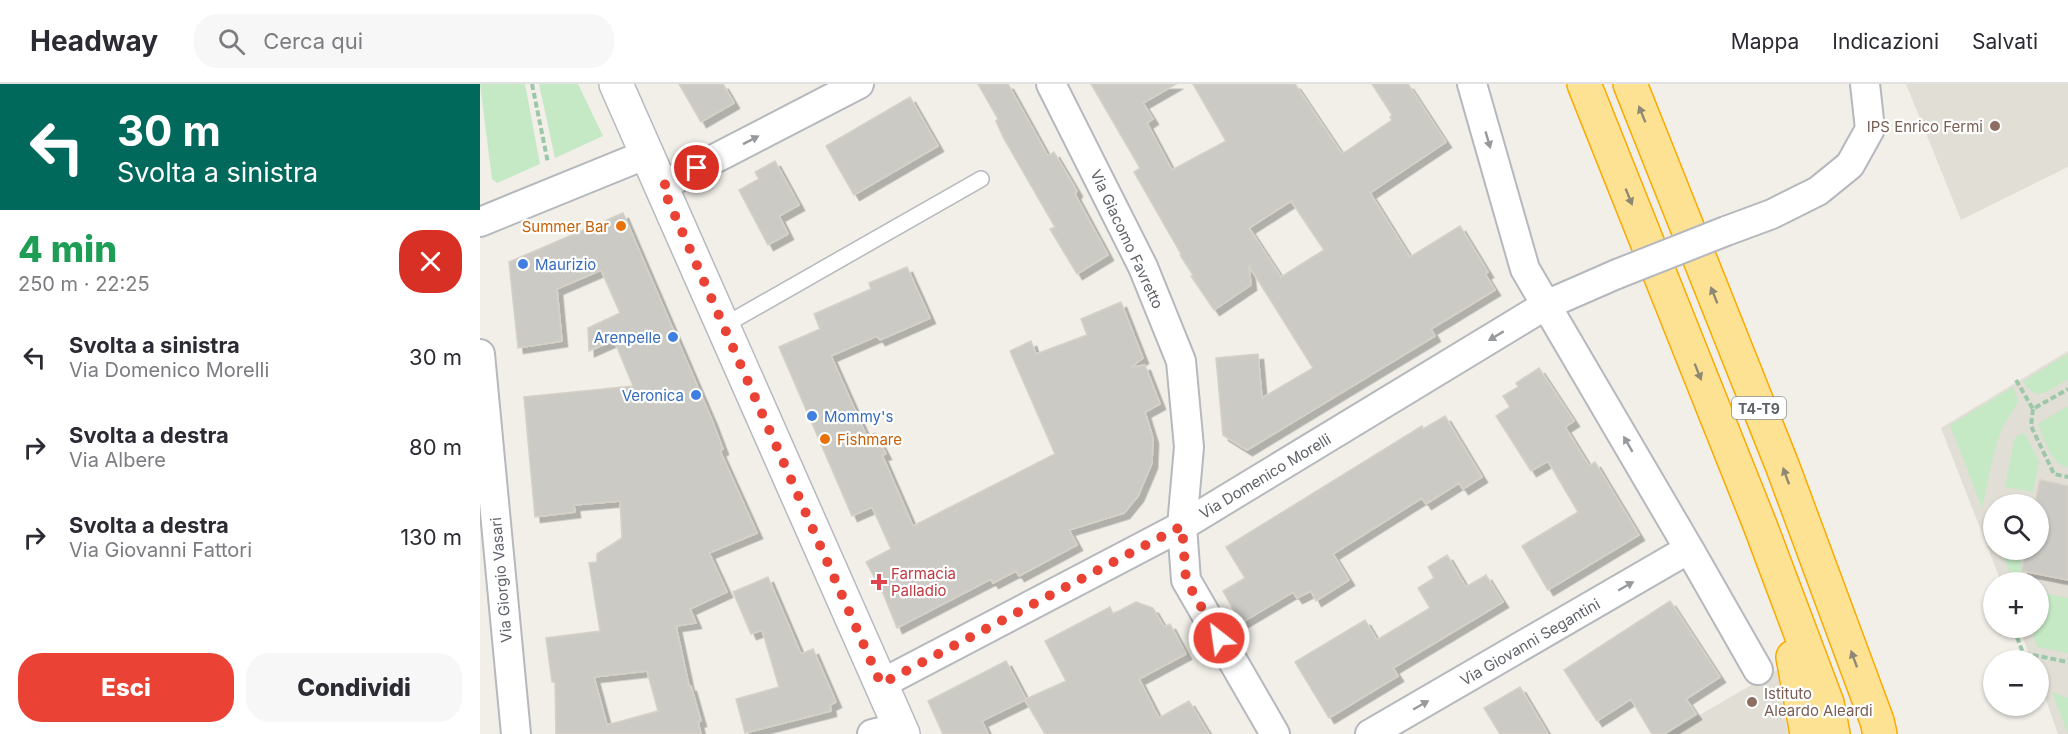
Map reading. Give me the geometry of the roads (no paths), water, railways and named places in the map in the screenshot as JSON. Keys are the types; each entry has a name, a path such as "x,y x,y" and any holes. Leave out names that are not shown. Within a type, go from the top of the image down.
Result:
{"highway":[{"name":"T4-T9","path":"1584,84 1760,525 1827,703 1833,734"},
{"name":"T4-T9","path":"1630,84 1782,465 1880,734"},
{"path":"1760,525 1797,671 1807,734"}],"street":[{"path":"616,84 881,684 892,732"},
{"path":"662,186 859,84"},
{"name":"Via Giacomo Favretto","path":"1051,84 1143,267 1181,361 1189,447 1182,526 1186,580 1275,734"},
{"path":"1472,84 1525,268 1758,670"},
{"name":"Via Domenico Morelli","path":"881,684 1182,526 1546,305 1617,274 1772,214 1818,191 1850,165 1870,129 1865,84"},
{"path":"480,222 647,154"},
{"name":"Via Giorgio Vasari","path":"480,354 486,471 516,734"},
{"name":"Via Giovanni Segantini","path":"1370,734 1689,549"}],"lane":[{"path":"723,326 981,179"}],"place":[{"name":"IPS Enrico Fermi","path":"1995,126"},
{"name":"Summer Bar","path":"621,226"},
{"name":"Maurizio","path":"523,264"},
{"name":"Arenpelle","path":"673,337"},
{"name":"Veronica","path":"696,395"},
{"name":"Mommy's","path":"812,416"},
{"name":"Fishmare","path":"825,439"},
{"name":"Farmacia Palladio","path":"879,582"},
{"name":"Istituto Aleardo Aleardi","path":"1752,702"}]}
